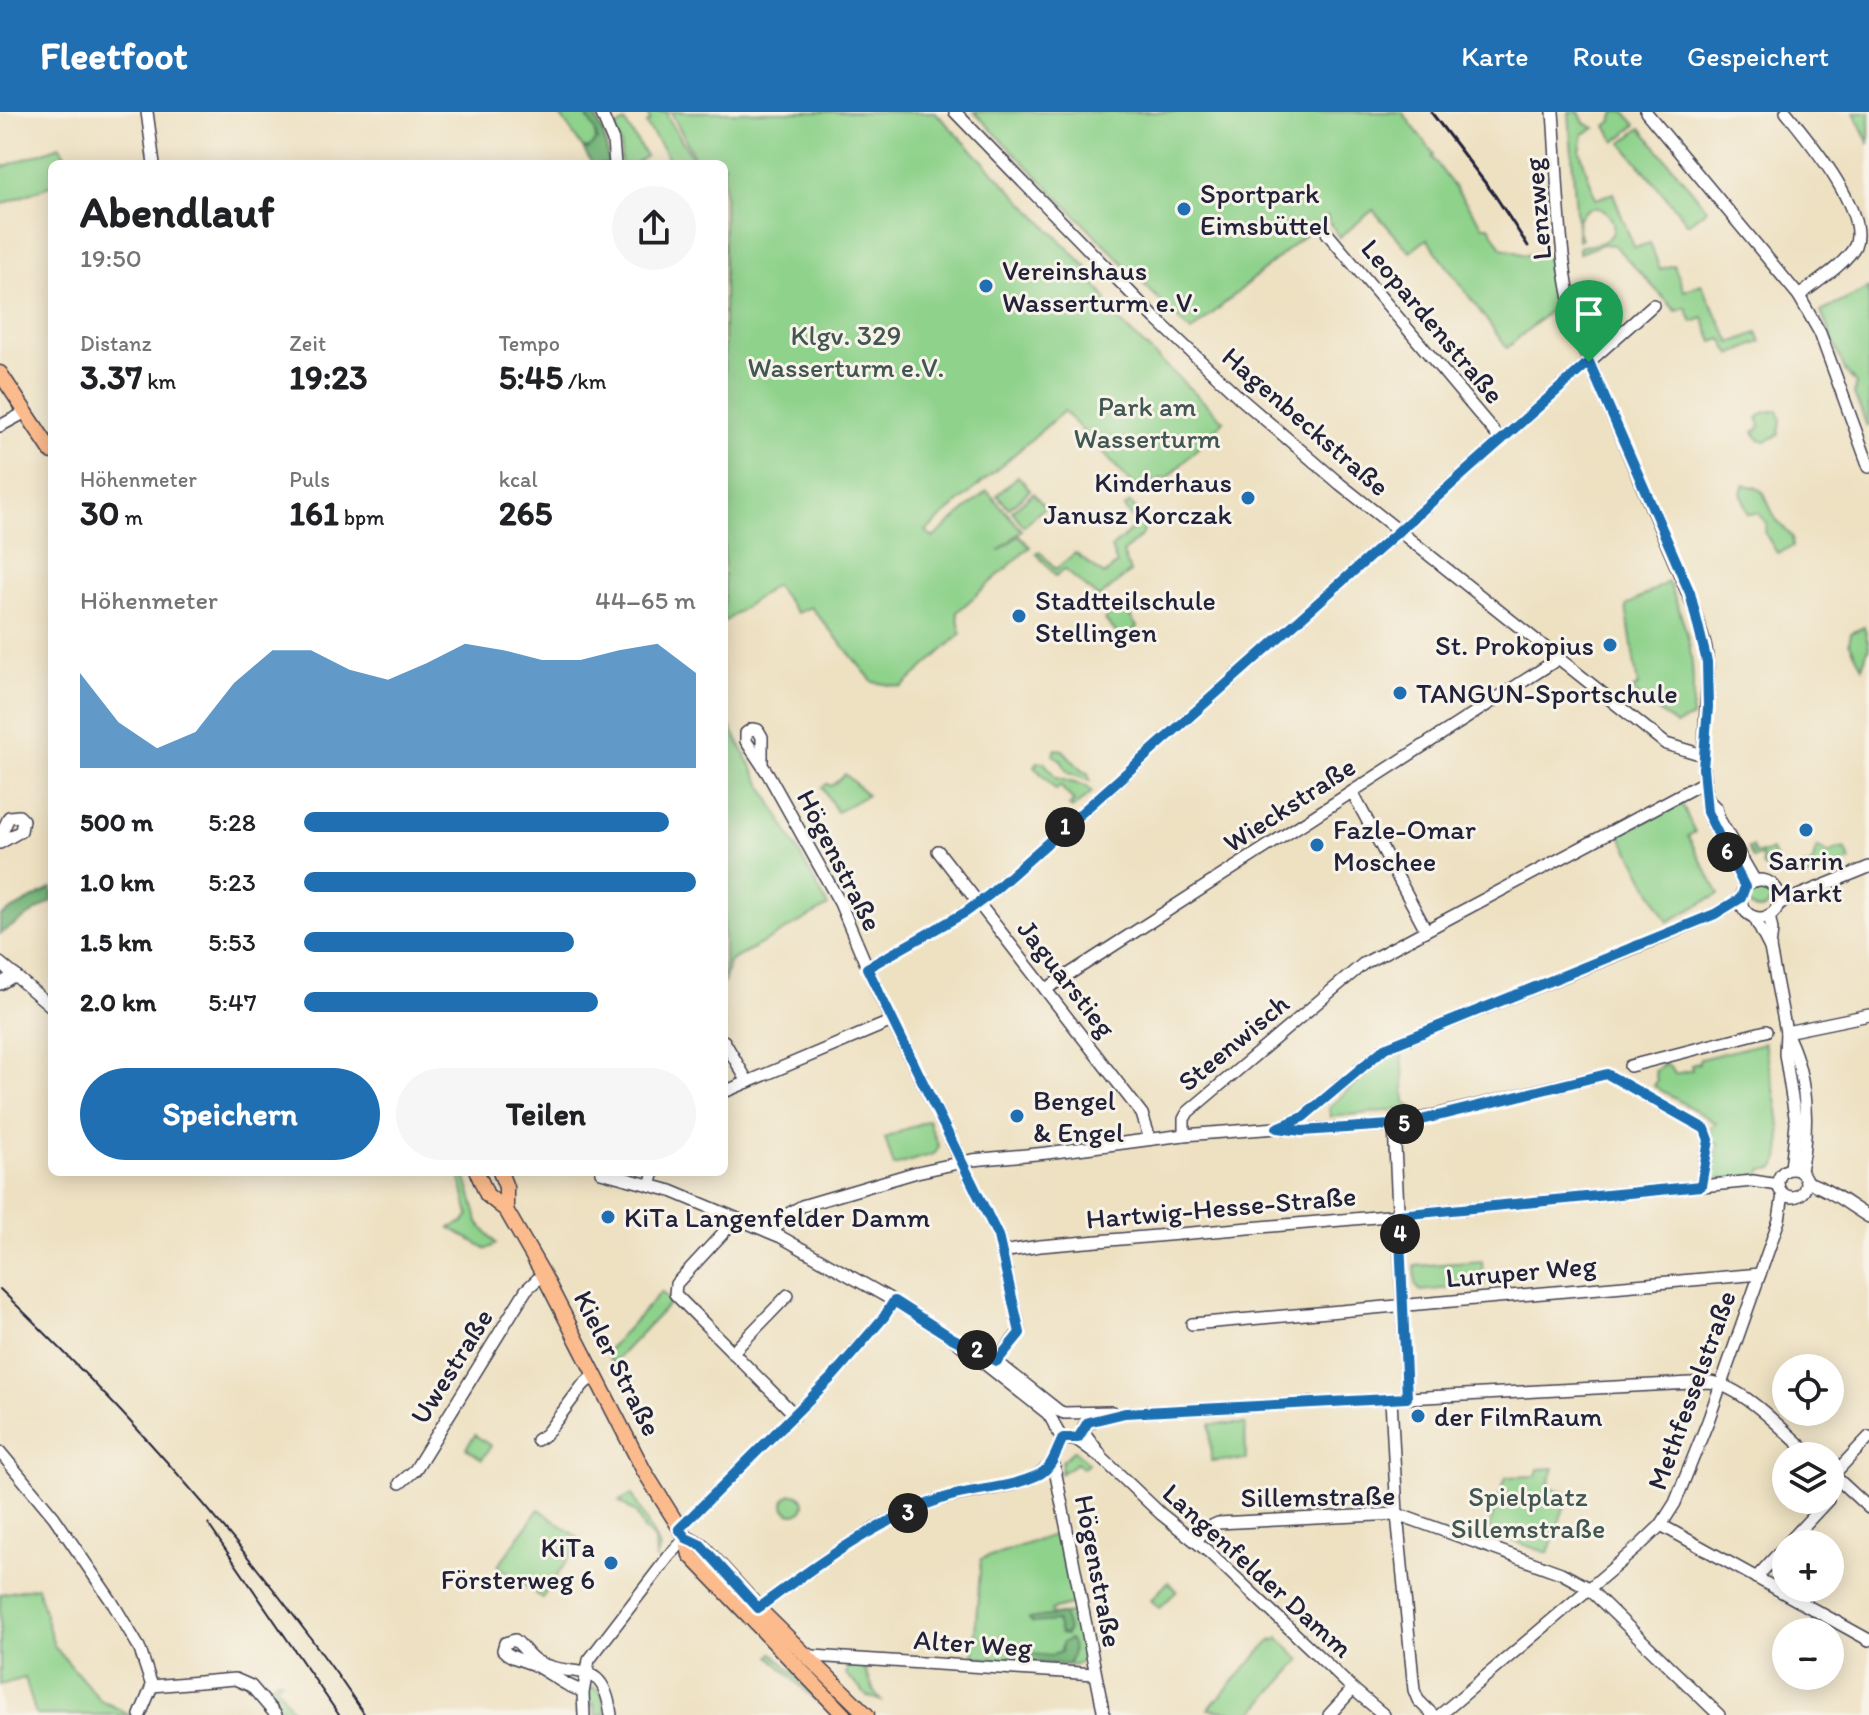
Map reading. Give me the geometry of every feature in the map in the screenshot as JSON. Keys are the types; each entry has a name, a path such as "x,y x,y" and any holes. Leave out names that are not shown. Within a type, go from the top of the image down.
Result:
{"main road":[{"path":"0,373 48,446"},
{"name":"Kieler Straße","path":"479,1176 487,1195 506,1210 543,1274 652,1484 682,1534 690,1555 844,1715"},
{"name":"Kieler Straße","path":"503,1176 506,1210"},
{"name":"Kieler Straße","path":"682,1534 701,1545 758,1608 867,1715"}],"street":[{"path":"147,112 153,160"},
{"path":"601,112 613,141 615,160"},
{"name":"Hagenbeckstraße","path":"955,112 1204,365 1340,484 1666,744 1703,755"},
{"name":"Lenzweg","path":"1553,112 1566,277 1581,340 1684,579 1698,621 1708,669 1703,755"},
{"path":"1646,112 1799,296 1820,333 1869,467"},
{"path":"1786,112 1832,168 1858,226 1857,240 1848,255 1799,296"},
{"name":"Leopardenstraße","path":"1327,233 1501,440"},
{"path":"867,968 980,903 1653,305"},
{"path":"0,426 26,412"},
{"name":"Wieckstraße","path":"1046,989 1558,659"},
{"path":"1703,755 1711,822 1770,948 1786,1032 1785,1054 1796,1123 1796,1169 1806,1186"},
{"name":"Högenstraße","path":"762,765 825,874 892,1021 995,1231 1020,1331 994,1364"},
{"name":"Steenwisch","path":"772,1233 786,1215 802,1206 962,1161 1184,1135 1184,1119 1188,1112 1363,964 1704,782"},
{"path":"1352,792 1426,930"},
{"path":"0,837 9,817 14,815 23,820 21,831 0,843"},
{"name":"Jaguarstieg","path":"938,851 1142,1114 1150,1139"},
{"path":"1754,917 1769,915 1778,904 1869,867"},
{"path":"1277,1128 1303,1117 1385,1048 1715,914 1765,881 1776,890 1814,890"},
{"path":"1776,890 1778,904"},
{"path":"1769,915 1772,930 1770,948"},
{"path":"0,963 48,1004"},
{"path":"0,984 15,975"},
{"path":"1786,1032 1869,1015"},
{"path":"728,1090 892,1021"},
{"path":"1630,1066 1766,1031"},
{"path":"728,1048 748,1082"},
{"path":"1184,1135 1277,1128 1302,1131 1394,1125 1607,1074 1705,1129 1709,1140 1701,1186"},
{"path":"1394,1125 1407,1398"},
{"name":"Methfesselstraße","path":"1440,1715 1661,1525 1671,1511 1779,1220 1787,1210 1782,1173 1796,1169"},
{"name":"Langenfelder Damm","path":"616,1176 650,1185 772,1233 894,1301 1082,1419 1076,1433"},
{"path":"650,1185 653,1176"},
{"name":"Hartwig-Hesse-Straße","path":"1002,1252 1753,1181 1784,1192"},
{"path":"1784,1192 1797,1196 1806,1186 1820,1186 1869,1217"},
{"path":"736,1219 676,1284 674,1290 678,1299 795,1415"},
{"name":"Uwestraße","path":"400,1483 415,1470 526,1290 543,1274"},
{"name":"Luruper Weg","path":"1192,1324 1760,1274"},
{"path":"732,1353 788,1295"},
{"path":"584,1715 583,1691 589,1660 669,1556 682,1534 844,1364 894,1301"},
{"name":"Langenfelder Damm","path":"994,1364 1047,1413 1056,1423 1057,1432 1076,1433 1384,1715"},
{"path":"537,1440 546,1434 594,1375"},
{"path":"1056,1423 1070,1413 1125,1413 1700,1382 1721,1383 1740,1393 1796,1442"},
{"path":"1391,1399 1397,1514 1414,1690 1418,1700 1433,1715"},
{"path":"1076,1433 1096,1420 1125,1413"},
{"name":"Högenstraße","path":"1076,1433 1053,1460 1104,1715"},
{"path":"1844,1466 1869,1437"},
{"path":"0,1452 54,1517 139,1647 152,1686 140,1715"},
{"path":"758,1608 871,1531 944,1498 1039,1475 1053,1460"},
{"path":"1844,1485 1869,1508"},
{"name":"Sillemstraße","path":"1196,1541 1207,1528 1222,1522 1397,1514 1561,1573 1587,1587 1719,1715"},
{"path":"1801,1530 1815,1514"},
{"path":"1661,1525 1869,1640"},
{"path":"1756,1578 1772,1561"},
{"path":"583,1691 567,1686 535,1665 509,1656 503,1650 505,1643 515,1640 538,1662 586,1673 605,1687 611,1715"},
{"name":"Alter Weg","path":"802,1651 813,1656 1095,1674"},
{"path":"833,1682 833,1666 848,1657"},
{"path":"152,1686 235,1679 251,1686 276,1715"},
{"path":"1329,1715 1353,1689"}],"green space":[{"path":"558,112 584,112 595,130 596,144 588,149 583,148"},
{"path":"584,112 593,112 599,124 608,160 590,160 583,148 588,149 597,140"},
{"path":"647,112 668,112 667,116 694,160 664,160 668,157 646,124 650,121"},
{"path":"671,112 935,112 1098,279 1095,284 1107,300 1105,308 1224,421 1169,477 1134,486 1064,411 926,531 933,538 987,491 1022,530 999,551 1019,535 1030,547 957,612 961,634 902,687 873,682 811,607 797,613 775,585 728,619 728,160 696,160"},
{"path":"974,112 1402,112 1483,226 1489,226 1502,248 1525,255 1548,253 1556,305 1507,348 1427,239 1410,252 1373,210 1339,238 1327,216 1191,332"},
{"path":"1569,112 1579,112 1584,123 1595,128 1583,134 1580,151 1596,199 1613,193 1634,248 1650,243 1660,269 1674,265 1684,291 1701,284 1731,343 1757,333 1761,342 1731,355 1722,339 1713,342 1703,318 1692,322 1686,308 1676,311 1614,245 1603,244 1579,253 1579,247 1604,241 1613,229 1609,215 1603,210 1588,209 1578,221 1582,239 1578,241"},
{"path":"1615,112 1625,112 1636,125 1615,142 1606,126"},
{"path":"1854,112 1869,112 1869,144"},
{"path":"625,122 646,156 640,160 621,160 621,146 615,128"},
{"path":"1641,128 1707,209 1688,224 1622,143"},
{"path":"60,146 68,160 48,160 48,187 0,205 0,168"},
{"path":"1869,288 1867,426 1854,394 1856,383 1845,371 1821,312"},
{"path":"1778,410 1781,420 1779,435 1766,441 1758,439 1754,432 1760,427 1758,418 1763,413"},
{"path":"1018,476 1030,490 1009,508 997,495"},
{"path":"1744,485 1763,492 1775,518 1792,537 1793,547 1777,553 1765,533 1767,524 1758,513 1748,514 1741,492"},
{"path":"1033,493 1045,507 1024,526 1012,511"},
{"path":"1130,503 1145,519 1143,534 1123,553 1130,572 1099,598 1064,569 1056,576 1036,553 1039,551 1056,569 1075,553 1104,575 1117,564 1111,548 1135,527 1135,521 1124,508"},
{"path":"1668,582 1686,632 1693,679 1692,717 1676,725 1632,690 1638,686 1626,606"},
{"path":"1119,611 1130,616 1137,627 1123,640 1105,620 1111,613"},
{"path":"1864,627 1869,646 1862,667 1849,642 1851,633"},
{"path":"728,723 828,906 729,962 728,966"},
{"path":"1056,749 1063,750 1082,771 1088,773 1090,781 1068,773 1061,760 1053,755"},
{"path":"1037,762 1044,762 1056,778 1086,786 1092,792 1072,809 1069,806 1074,801 1060,786 1056,790 1035,767"},
{"path":"845,774 867,795 837,812 822,787 827,784 831,786"},
{"path":"1681,803 1695,832 1688,836 1719,894 1668,922 1620,834"},
{"path":"1753,847 1754,853 1771,850 1785,877 1763,867 1761,855 1753,859 1748,848"},
{"path":"1818,848 1829,854 1838,849 1846,850 1850,861 1808,877 1800,876 1800,866 1812,864"},
{"path":"1759,888 1767,891 1770,899 1767,907 1759,910 1751,907 1748,899 1751,891"},
{"path":"48,890 48,904 0,934 0,916"},
{"path":"1764,1043 1780,1127 1779,1158 1774,1168 1762,1170 1760,1176 1717,1179 1712,1176 1718,1145 1712,1140 1710,1128 1716,1123 1654,1086 1657,1081 1655,1071 1665,1064 1675,1074 1692,1070 1691,1065 1699,1063 1700,1059"},
{"path":"1402,1051 1405,1102 1413,1108 1331,1117 1329,1107 1382,1060"},
{"path":"928,1120 939,1147 934,1154 894,1166 885,1138"},
{"path":"460,1176 465,1176 478,1222 496,1244 487,1249 450,1228 464,1222 469,1216"},
{"path":"1482,1261 1484,1285 1421,1291 1416,1286 1415,1266"},
{"path":"661,1292 671,1302 612,1364 606,1352"},
{"path":"1210,1424 1245,1424 1246,1460 1211,1461"},
{"path":"475,1435 491,1446 482,1459 466,1448"},
{"path":"1074,1450 1088,1463 1083,1468 1077,1463 1061,1473 1062,1461"},
{"name":"Spielplatz Sillemstraße","path":"1554,1468 1548,1486 1569,1494 1548,1553 1487,1532 1506,1477 1536,1476 1538,1469"},
{"path":"632,1494 660,1548 656,1560 655,1540 644,1530 636,1513 619,1501"},
{"path":"794,1494 801,1497 804,1504 801,1511 794,1514 787,1511 784,1504 787,1497"},
{"path":"539,1509 581,1540 542,1598 498,1566"},
{"path":"1059,1533 1074,1604 1051,1610 1052,1615 1072,1613 1077,1618 1085,1660 1073,1665 973,1657 981,1559"},
{"path":"1168,1582 1177,1591 1159,1608 1151,1600"},
{"path":"37,1587 54,1646 100,1700 131,1715 36,1715 25,1678 0,1685 0,1594"},
{"path":"1063,1614 1068,1629 1066,1635 1060,1634 1056,1621 1032,1623 1028,1619"},
{"path":"1278,1637 1301,1660 1251,1715 1208,1709 1272,1639 1274,1641"},
{"path":"1069,1639 1072,1652 1067,1665 1010,1660 1011,1654 1017,1652 1050,1656 1061,1652 1062,1643"},
{"path":"773,1653 821,1700 818,1703 770,1656"},
{"path":"849,1665 864,1667 881,1701 867,1696 846,1674"},
{"path":"278,1679 282,1681 276,1685 295,1715 285,1715 264,1690"},
{"path":"593,1687 601,1692 606,1715 596,1715 594,1703 588,1709 589,1690"}],"tram line":[{"path":"0,1289 99,1388 194,1492 283,1601 365,1715"},
{"path":"208,1524 339,1715"}],"railway":[{"path":"1431,112 1496,197 1528,246"}],"place":[{"name":"Sportpark Eimsbüttel","path":"1184,209"},
{"name":"Vereinshaus Wasserturm e.V.","path":"986,286"},
{"name":"Kinderhaus Janusz Korczak","path":"1248,498"},
{"name":"Stadtteilschule Stellingen","path":"1019,616"},
{"name":"St. Prokopius","path":"1610,645"},
{"name":"TANGUN-Sportschule","path":"1400,693"},
{"name":"Sarrin Markt","path":"1806,830"},
{"name":"Fazle-Omar Moschee","path":"1317,845"},
{"name":"Bengel & Engel","path":"1017,1116"},
{"name":"KiTa Langenfelder Damm","path":"608,1217"},
{"name":"der FilmRaum","path":"1418,1416"},
{"name":"KiTa Försterweg 6","path":"611,1563"}],"route":[{"path":"1589,362 1690,593 1706,648 1708,707 1703,768 1707,812 1745,887 1741,898 1715,914 1654,940 1385,1048 1303,1117 1277,1128 1302,1131 1405,1124 1607,1074 1705,1129 1709,1140 1701,1186 1399,1215 1407,1398 1125,1413 1096,1420 1085,1424 1078,1438 1063,1438 1050,1466 1039,1475 944,1498 895,1519 847,1546 758,1608 701,1545 686,1538 679,1529 833,1376 894,1301 952,1338 997,1361 1020,1333 998,1236 867,968 966,912 989,895 1589,362"}],"park label":[{"name":"Klgv. 329 Wasserturm e.V.","path":"846,351"},
{"name":"Park am Wasserturm","path":"1147,422"}]}
